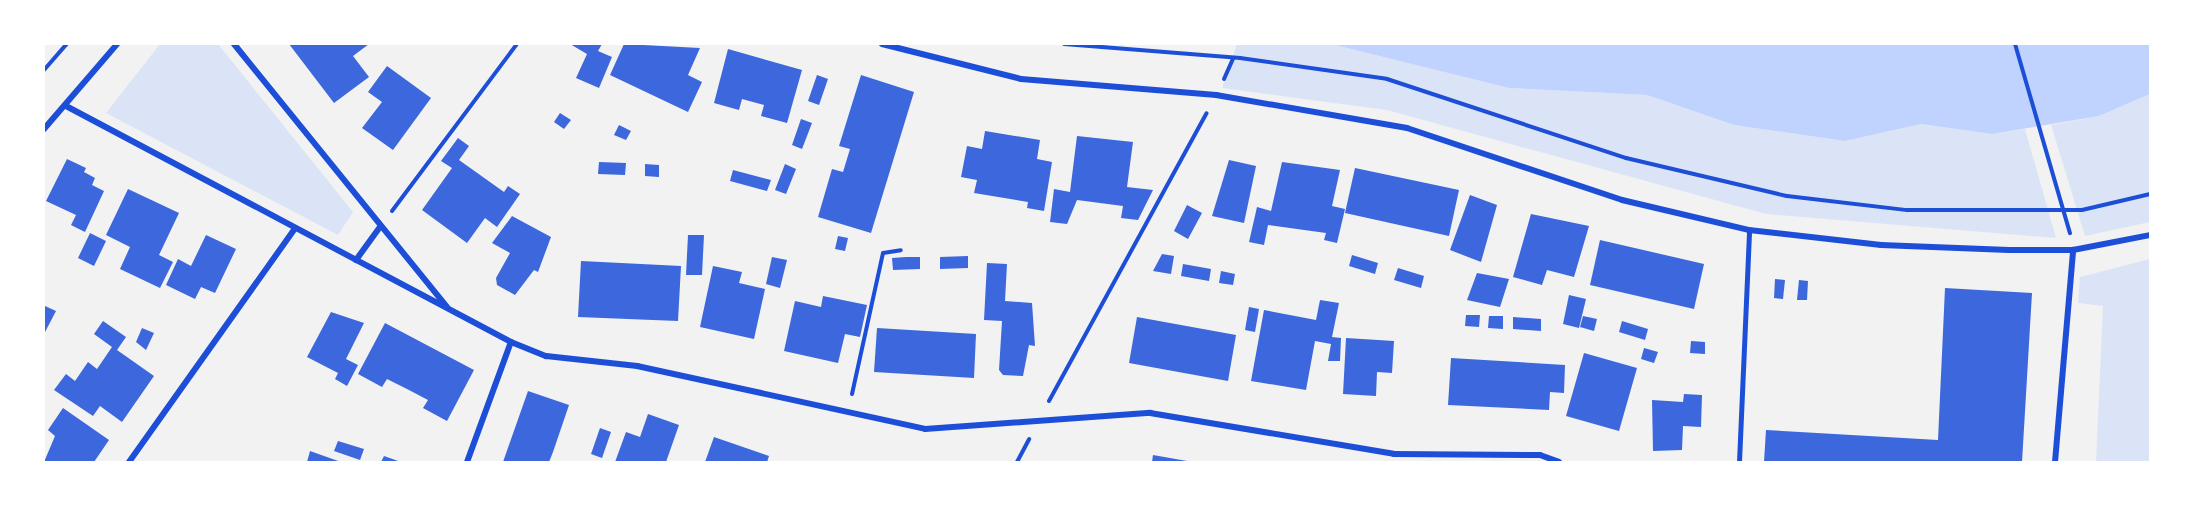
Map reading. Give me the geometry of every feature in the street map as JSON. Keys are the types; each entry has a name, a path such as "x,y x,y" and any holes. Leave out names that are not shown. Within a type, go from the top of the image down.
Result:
{"street":[{"path":"44,129 117,44"},
{"path":"234,44 380,227 449,309"},
{"path":"882,44 1021,79 1216,95 1407,128 1622,200 1749,230 1881,245 2073,250 2151,235"},
{"path":"66,106 511,342 546,356 637,366 925,429 1150,413 1394,454 1539,455 1559,462"},
{"path":"356,260 380,227"},
{"path":"129,462 295,228"},
{"path":"2055,462 2073,250"},
{"path":"467,462 511,342"}],"lane":[{"path":"1739,462 1749,230"}],"path":[{"path":"44,70 67,44"},
{"path":"380,227 517,44"},
{"path":"1064,44 1240,58 1387,80 1626,158 1786,196 1906,210 2065,210 2151,194"},
{"path":"2015,44 2065,210"},
{"path":"1038,421 1216,95"},
{"path":"848,412 883,253 901,250"}],"shaded area":[{"path":"160,44 218,44 353,212 338,235 106,113"},
{"path":"1237,44 1331,44 1509,88 1647,95 1734,125 1845,141 1921,124 1992,134 2025,129 2056,238 1766,214 1387,110 1222,88"},
{"path":"2150,94 2150,222 2085,236 2051,125 2099,116"},
{"path":"2150,259 2150,462 2096,462 2103,306 2078,303 2080,277"}],"water":[{"path":"1331,44 2150,44 2150,94 2099,116 1992,134 1921,124 1845,141 1734,125 1647,95 1509,88"}],"building":[{"path":"289,44 369,44 353,56 369,77 334,103"},
{"path":"570,44 602,44 598,51 612,57 599,88 576,78 587,54"},
{"path":"624,44 700,48 688,75 702,82 688,112 610,75"},
{"path":"728,49 802,70 787,123 761,116 764,105 742,99 739,110 714,103"},
{"path":"387,66 431,98 393,150 362,128 382,102 368,92"},
{"path":"817,75 828,79 819,105 808,101"},
{"path":"861,75 914,92 871,233 818,217 832,169 843,172 850,149 839,146"},
{"path":"560,113 571,120 564,129 554,122"},
{"path":"801,119 812,123 802,149 792,145"},
{"path":"619,125 631,131 626,140 614,135"},
{"path":"985,131 1040,140 1037,159 1052,162 1044,211 1027,208 1028,202 974,193 977,180 961,177 967,146 982,149"},
{"path":"1077,136 1133,142 1127,187 1153,190 1138,220 1121,218 1123,206 1077,200 1067,224 1050,222 1054,189 1070,192"},
{"path":"458,138 469,146 459,160 504,192 508,186 520,194 497,227 485,218 467,243 422,210 452,168 441,161"},
{"path":"67,159 86,168 84,172 95,178 92,185 104,191 85,232 71,225 76,215 46,201"},
{"path":"1229,160 1256,166 1244,223 1212,216"},
{"path":"599,162 626,163 625,175 598,174"},
{"path":"1282,162 1340,170 1332,206 1345,209 1337,243 1324,240 1326,233 1268,225 1264,245 1249,242 1257,207 1271,211"},
{"path":"645,164 659,165 659,177 645,176"},
{"path":"785,164 796,169 786,194 775,190"},
{"path":"1355,168 1459,190 1449,236 1345,213"},
{"path":"733,170 771,180 767,191 730,181"},
{"path":"128,189 179,213 159,255 173,262 160,288 120,269 130,247 106,235"},
{"path":"1470,195 1497,205 1481,262 1450,250"},
{"path":"1187,205 1202,213 1188,239 1174,231"},
{"path":"1531,214 1589,226 1574,277 1547,270 1542,285 1513,277"},
{"path":"512,216 551,237 538,272 534,270 515,295 497,285 496,278 510,253 492,243"},
{"path":"90,233 106,241 94,266 78,258"},
{"path":"206,235 236,249 215,293 201,287 195,299 166,285 178,259 191,266"},
{"path":"688,235 704,235 702,275 686,275"},
{"path":"838,236 848,238 845,251 835,249"},
{"path":"1600,240 1704,264 1694,309 1590,285"},
{"path":"1162,254 1174,256 1171,274 1153,271"},
{"path":"1352,255 1378,263 1375,274 1349,266"},
{"path":"968,256 968,268 940,269 940,257"},
{"path":"772,257 787,260 780,288 766,284"},
{"path":"920,257 920,269 893,270 892,258"},
{"path":"581,261 681,266 678,321 578,317"},
{"path":"987,263 1007,264 1005,301 1032,303 1035,346 1029,345 1023,376 1003,375 999,370 1002,321 984,320"},
{"path":"1183,264 1211,269 1209,281 1181,276"},
{"path":"713,266 742,272 739,283 765,289 754,339 700,327"},
{"path":"1398,268 1424,276 1421,288 1394,280"},
{"path":"1221,271 1235,274 1233,285 1219,283"},
{"path":"1477,273 1509,279 1500,307 1467,300"},
{"path":"1775,279 1785,280 1783,299 1774,298"},
{"path":"1799,280 1808,281 1807,300 1797,300"},
{"path":"1945,288 2032,293 2022,462 1764,462 1766,430 1938,440"},
{"path":"1569,295 1586,299 1579,328 1563,324"},
{"path":"823,296 867,305 860,337 845,334 838,363 784,351 795,301 821,307"},
{"path":"1320,300 1339,303 1332,337 1341,338 1340,361 1328,361 1331,344 1315,341 1306,390 1251,381 1264,310 1316,320"},
{"path":"45,306 56,311 44,334 44,308"},
{"path":"1249,307 1259,309 1255,332 1245,330"},
{"path":"331,312 364,323 346,359 358,365 347,386 335,379 338,373 307,357"},
{"path":"1466,315 1480,315 1479,327 1465,326"},
{"path":"1489,316 1503,316 1503,329 1488,328"},
{"path":"1583,316 1597,319 1594,331 1580,327"},
{"path":"1137,317 1236,335 1228,381 1129,363"},
{"path":"1513,317 1541,319 1541,331 1513,329"},
{"path":"103,321 126,337 117,350 154,376 122,422 100,406 93,416 54,390 66,374 75,381 88,362 97,369 112,347 94,334"},
{"path":"1622,321 1648,329 1645,340 1619,332"},
{"path":"385,323 474,370 447,421 423,408 428,400 387,379 382,387 358,374"},
{"path":"142,328 154,333 146,350 136,342"},
{"path":"877,328 976,334 974,378 874,372"},
{"path":"1346,338 1394,341 1392,373 1377,372 1376,396 1343,394"},
{"path":"1691,341 1705,342 1705,354 1690,353"},
{"path":"1644,348 1658,352 1654,363 1641,359"},
{"path":"1584,353 1637,368 1619,431 1566,416"},
{"path":"1451,358 1565,365 1564,393 1550,392 1549,410 1448,405"},
{"path":"528,391 569,405 553,452 549,462 503,462"},
{"path":"1684,394 1702,395 1701,427 1683,426 1682,450 1653,451 1652,400 1683,402"},
{"path":"63,408 109,440 94,462 44,462 55,436 48,430"},
{"path":"648,414 679,425 666,462 615,462 626,432 640,437"},
{"path":"600,428 611,432 602,458 591,454"},
{"path":"714,437 769,456 767,462 705,462"},
{"path":"338,441 364,449 360,460 334,451"},
{"path":"310,451 341,462 307,462"},
{"path":"1153,455 1187,461 1152,462"},
{"path":"384,456 401,462 381,462"}]}
